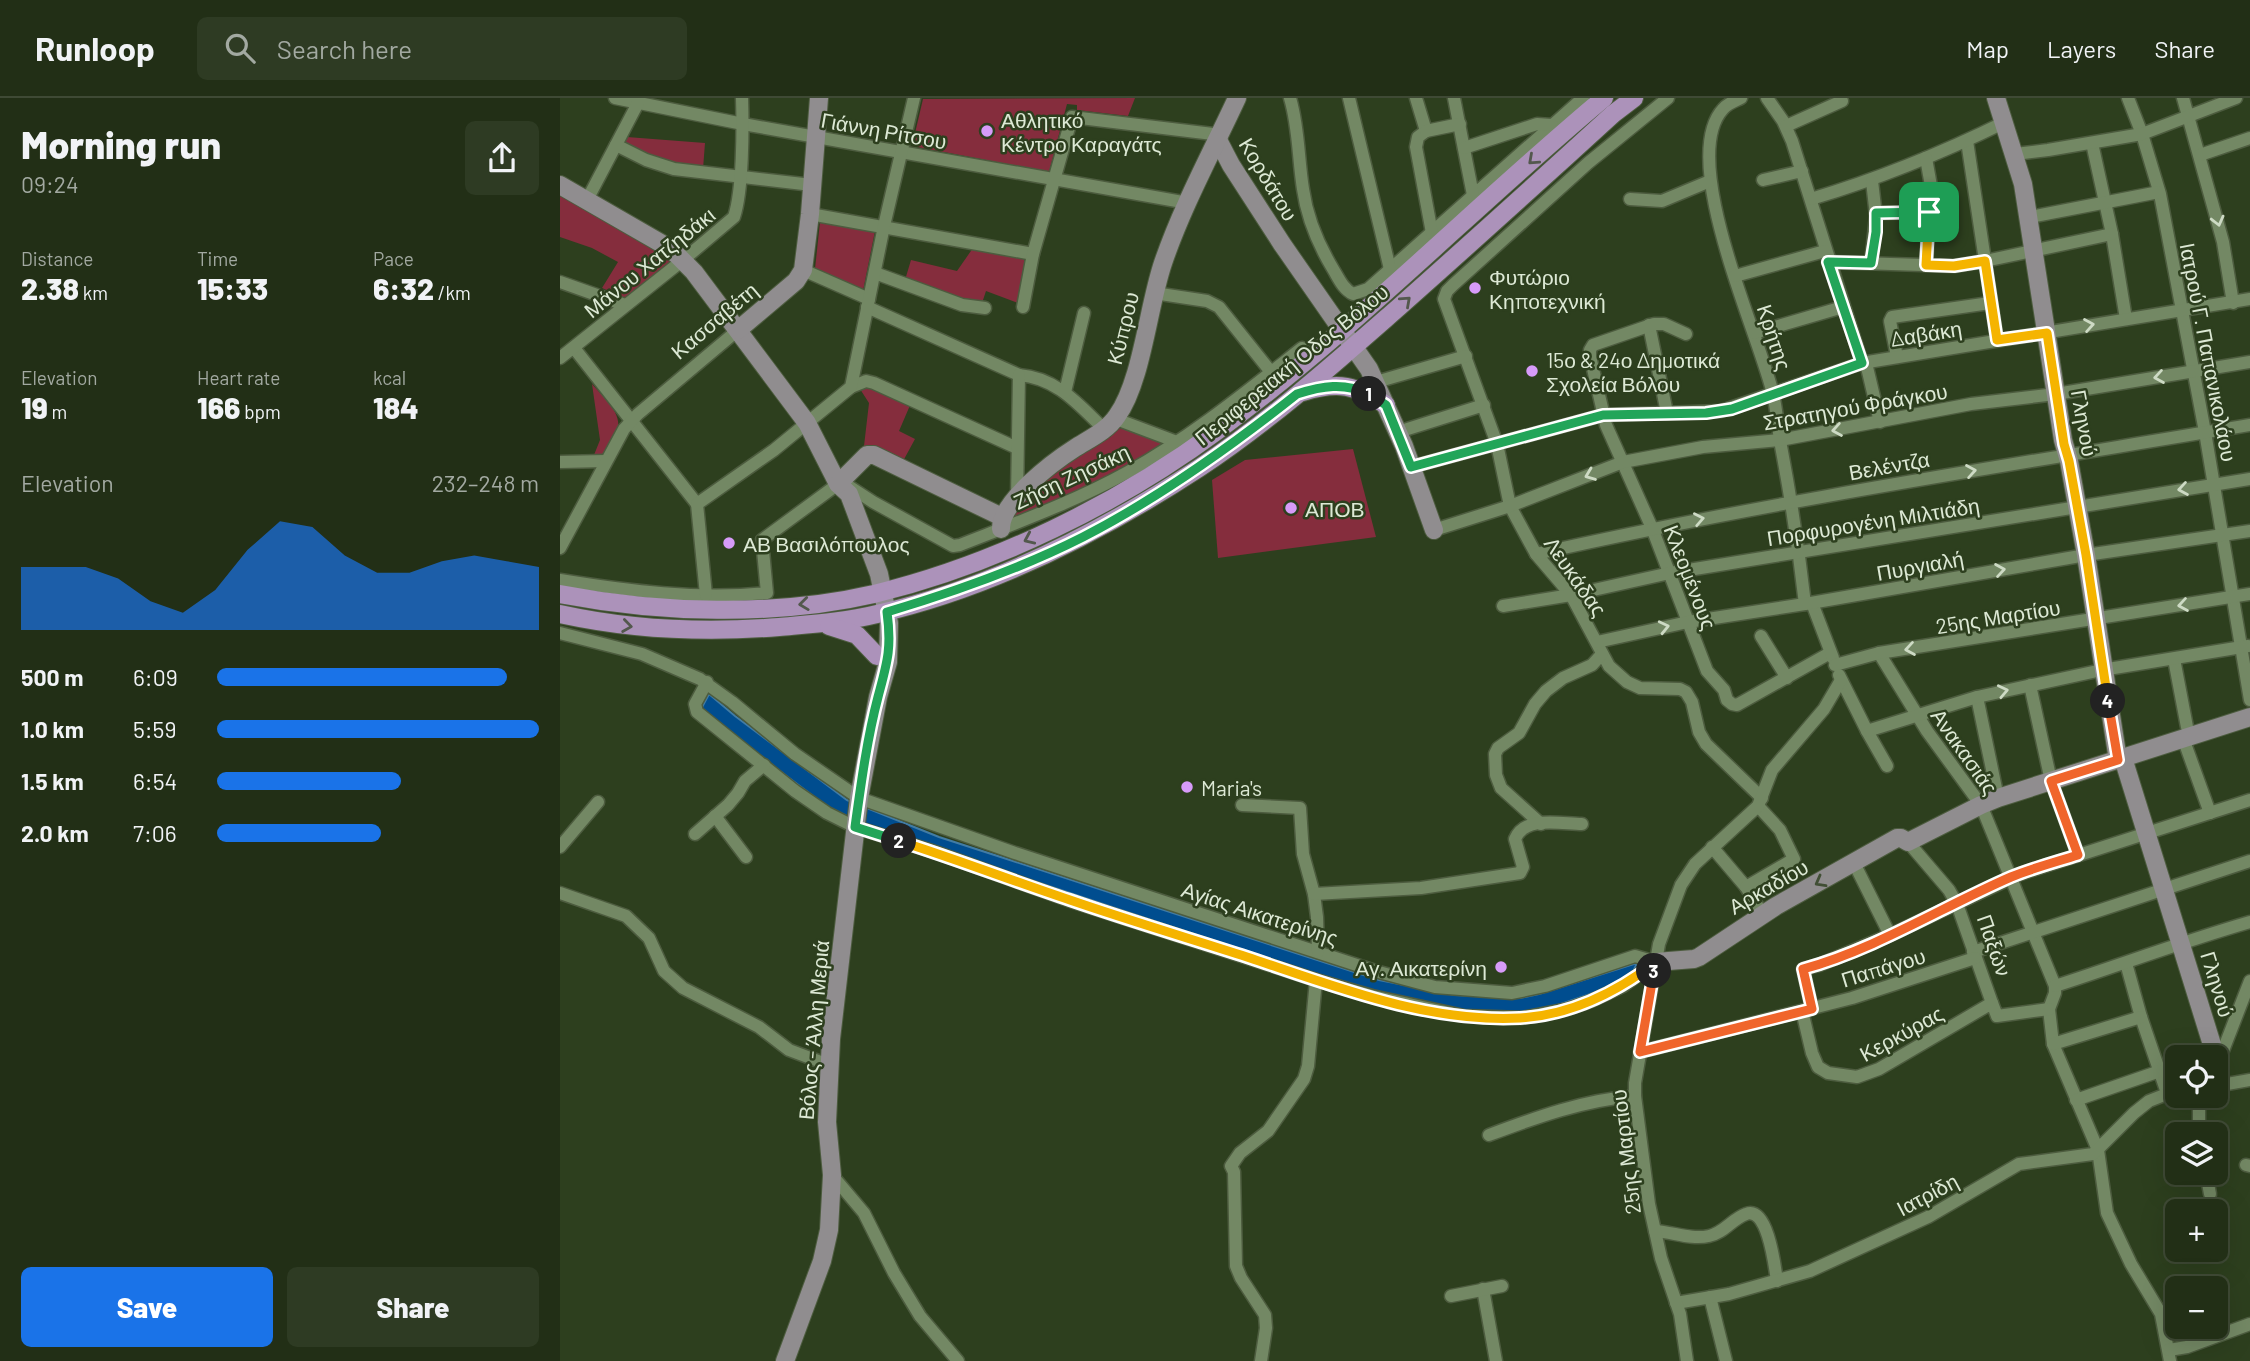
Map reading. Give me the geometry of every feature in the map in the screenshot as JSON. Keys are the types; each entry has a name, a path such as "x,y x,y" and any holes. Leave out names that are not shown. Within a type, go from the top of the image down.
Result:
{"main road":[{"name":"Περιφερειακή Οδός Βόλου","path":"560,594 637,605 733,609 787,606 877,593 964,566 1029,540 1090,510 1175,460 1218,430 1342,330 1604,98"},
{"name":"Περιφερειακή Οδός Βόλου","path":"560,614 662,629 736,630 819,623 881,613 988,579 1080,538 1122,516 1200,468 1297,394 1355,346 1634,98"},
{"path":"1297,394 1323,387 1346,386 1368,394 1386,405"},
{"path":"819,623 853,633 864,640 877,656"}],"street":[{"name":"Γιάννη Ρίτσου","path":"615,98 743,124 1188,204"},
{"name":"Μάνου Χατζηδάκι","path":"560,358 734,216 737,209 743,124 742,98"},
{"path":"819,98 803,270 1018,375 1044,379 1110,424 1177,442"},
{"path":"851,387 914,98"},
{"name":"Κύπρου","path":"1110,424 1124,403 1135,373 1166,254 1237,98"},
{"path":"1290,98 1297,128 1304,196 1312,228 1336,274 1347,291 1353,294 1368,289 1583,98"},
{"path":"1349,98 1390,269"},
{"path":"1416,98 1426,131"},
{"path":"1454,98 1473,195"},
{"name":"Λευκάδας","path":"1668,98 1588,163 1453,285 1444,299 1497,444 1510,506 1536,554 1571,595 1609,666 1637,687 1647,690 1679,689 1686,692 1692,702 1699,732 1706,744 1760,802"},
{"name":"Κρήτης","path":"1741,98 1723,108 1714,125 1710,151 1710,181 1735,276 1773,394 1808,604 1841,680 1887,766"},
{"path":"1768,98 1786,126 1802,171 1843,307 1864,363 1880,422"},
{"name":"Γληνού","path":"1996,98 2015,154 2029,217 2064,444 2086,555 2102,670 2120,759 2147,833 2211,1045"},
{"name":"Ιατρού Γ. Παπανικολάου","path":"2129,98 2159,192 2205,432 2233,597 2246,647 2250,701"},
{"path":"2183,98 2225,253 2233,303"},
{"path":"2015,154 2142,134 2236,98"},
{"path":"587,200 638,101"},
{"path":"1786,126 1842,101"},
{"name":"Κορδάτου","path":"1054,179 1072,117 1213,134 1243,185 1355,346 1376,382 1398,432 1434,530"},
{"path":"1811,199 1872,181 2005,122"},
{"path":"1432,233 1416,146 1418,137 1426,131 1460,124"},
{"path":"1464,148 1537,124 1552,125"},
{"path":"2200,155 2250,138"},
{"path":"1967,141 1997,340"},
{"path":"2092,143 2112,234 2126,319"},
{"path":"617,145 646,160 674,169 812,185"},
{"path":"1926,158 1930,178 1926,265"},
{"path":"1763,180 1802,171"},
{"path":"1023,307 1033,254 1054,179"},
{"path":"1630,199 1662,201 1710,181"},
{"path":"1871,263 1876,232 1872,181"},
{"name":"Βόλος - Άλλη Μεριά","path":"560,185 664,245 683,260 738,330 807,423 838,484 840,501 877,593 881,613 889,656 878,697 859,798 829,1065 827,1122 832,1175 829,1230 822,1261 785,1361"},
{"path":"2029,217 2159,192"},
{"path":"1876,213 1929,212"},
{"path":"810,214 1033,254"},
{"path":"1735,276 1827,256 1871,263 1954,266 2112,234"},
{"name":"Κασσαβέτη","path":"560,548 605,461 631,421 796,281 803,270"},
{"path":"875,272 962,305 985,308"},
{"path":"560,282 625,305"},
{"path":"1154,293 1201,299 1214,304 1225,313 1271,372"},
{"name":"Δαβάκη","path":"1411,467 1603,415 1721,411 1864,363 2250,299"},
{"path":"1897,357 1891,317 1990,303"},
{"path":"1754,333 1843,307"},
{"path":"1065,392 1084,313"},
{"path":"1667,413 1649,325 1664,324 1686,334"},
{"name":"Κλεομένους","path":"1649,325 1596,344 1590,350 1603,415 1652,528 1707,671 1724,690 1731,705 1742,704 1787,678 1833,659"},
{"path":"574,348 696,504 706,595"},
{"name":"Ζήση Ζησάκη","path":"838,484 850,487 953,545 1002,523 1104,485 1209,421 1303,348"},
{"path":"1376,382 1466,356"},
{"name":"Στρατηγού Φράγκου","path":"1434,530 1510,506 1623,462 1703,447 1780,440 1971,404 2056,394 2250,362"},
{"path":"1017,498 1018,375"},
{"path":"696,504 774,450 851,387 866,381 1017,448"},
{"path":"1398,432 1484,405"},
{"path":"560,580 625,589 706,595 767,593 762,540 838,484 867,455 874,454 1002,523 1017,498 1055,463 1110,424"},
{"name":"Βελέντζα","path":"1536,554 1791,501 2250,425"},
{"path":"560,462 605,461"},
{"name":"Πορφυρογένη Μιλτιάδη","path":"1503,606 1571,595 1670,573 2250,479"},
{"name":"Πυργιαλή","path":"1600,648 1688,622 1808,604 2086,555 2250,531"},
{"name":"25ης Μαρτίου","path":"1833,659 2250,594"},
{"name":"Βόλος - Άλλη Μεριά","path":"878,697 876,680 881,613"},
{"name":"Αγίας Αικατερίνης","path":"560,633 642,654 706,682 795,754 859,798 1014,853 1375,971 1435,987 1504,993 1545,986 1635,956 1656,962"},
{"path":"1761,636 1787,678"},
{"path":"1867,731 1977,697 2030,685 2102,670 2246,647"},
{"path":"1541,824 1502,788 1497,780 1495,754 1519,733 1535,704 1546,691 1563,678 1598,661 1600,648"},
{"name":"Ανακασιάς","path":"1879,653 1917,715 1981,805 2055,986"},
{"path":"2174,659 2185,732 2210,813"},
{"name":"25ης Μαρτίου","path":"1687,1361 1682,1323 1665,1274 1655,1231 1635,1096 1656,962 1663,932 1681,885 1695,864 1760,802 1772,770 1824,709 1841,680"},
{"path":"706,682 695,704 696,711 795,792 855,827 938,853 1068,900 1316,980 1450,1014 1522,1018 1591,1001 1623,986 1656,962"},
{"path":"2030,685 2051,781 2078,855"},
{"path":"1977,697 1998,798"},
{"name":"Αρκαδίου","path":"1656,962 1696,958 1763,915 1897,838 1905,840 1998,798 2120,759 2185,732 2250,717"},
{"path":"695,834 738,793 745,781 764,765"},
{"path":"1807,1010 1803,969 1890,935 2010,878 2250,800"},
{"path":"1746,887 1794,859 1780,831 1760,802"},
{"path":"560,847 598,803"},
{"path":"1242,805 1300,808 1303,854 1314,894 1319,932 1318,952"},
{"path":"715,816 746,857"},
{"path":"1314,894 1421,888 1520,873 1523,867 1515,839 1525,827 1530,824 1582,824"},
{"name":"Παξών","path":"1905,840 1949,890 1957,904 1992,1003"},
{"path":"1712,847 1746,887 1763,915"},
{"name":"Παπάγου","path":"1640,1052 1909,981 2033,932 2250,861"},
{"path":"1854,863 1890,935"},
{"path":"560,893 626,916 649,938 664,971 683,988 759,1027 789,1050 829,1065"},
{"path":"2250,922 2181,942 2055,986 2049,1009 2053,1044 2098,1150 2107,1213 2131,1264 2161,1314 2169,1355 2250,1324"},
{"path":"2126,963 2141,1017 2165,1079"},
{"path":"1261,1361 1266,1320 1263,1310 1236,1270 1234,1172 1231,1166 1240,1153 1268,1131 1304,1079 1308,1066 1316,980"},
{"path":"2225,1045 2250,981"},
{"path":"1992,1003 1997,1016 2049,1009"},
{"name":"Κερκύρας","path":"1807,1010 1812,1053 1818,1067 1828,1073 1857,1077 1879,1069 1992,1003"},
{"path":"2053,1044 2141,1017"},
{"path":"2076,1100 2160,1071"},
{"path":"2228,1084 2250,1080"},
{"path":"2098,1150 2134,1113 2149,1101 2165,1094"},
{"path":"1489,1135 1586,1102 1635,1096"},
{"name":"Ιατρίδη","path":"1676,1303 1810,1271 1928,1217 2019,1164 2084,1156 2098,1150"},
{"path":"832,1175 864,1213 894,1273 920,1316 958,1361"},
{"path":"2208,1185 2210,1194"},
{"path":"1655,1231 1689,1237 1707,1236 1724,1230 1747,1213 1754,1213 1766,1231 1777,1281"},
{"path":"1451,1296 1502,1286"},
{"path":"1483,1289 1496,1361"},
{"path":"1710,1297 1726,1361"}],"shaded area":[{"name":"Αθλητικό Κέντρο Καραγάτς","path":"1135,98 1128,116 1077,110 1077,105 1067,104 1049,172 912,146 923,99"},
{"path":"627,137 705,143 703,169 676,167 624,145"},
{"path":"560,191 673,259 670,264 627,299 602,288 618,262 592,248 560,237"},
{"path":"820,222 875,231 863,291 815,269"},
{"path":"973,248 1025,256 1024,262 1028,264 1018,303 986,291 982,303 968,302 905,280 911,260 957,271"},
{"path":"592,384 611,406 618,419 617,432 603,456 594,455 600,440"},
{"path":"870,385 911,403 899,431 915,439 902,463 864,446 869,403 860,389"},
{"path":"1119,428 1137,431 1169,443 1132,467 1014,520 1011,513 1047,476 1090,444"},
{"name":"ΑΠΟΒ","path":"1353,449 1376,537 1218,558 1212,480 1245,460"}],"water":[{"path":"709,694 847,800 939,837 1379,980 1455,995 1520,998 1637,963 1629,981 1534,1013 1453,1011 1350,986 841,817 700,711"}],"place":[{"name":"Αθλητικό Κέντρο Καραγάτς","path":"987,131"},
{"name":"Φυτώριο Κηποτεχνική","path":"1475,288"},
{"name":"15ο & 24ο Δημοτικά Σχολεία Βόλου","path":"1532,371"},
{"name":"ΑΠΟΒ","path":"1291,508"},
{"name":"ΑΒ Βασιλόπουλος","path":"729,543"},
{"name":"Maria's","path":"1187,787"},
{"name":"Αγ. Αικατερίνη","path":"1501,967"}],"route":[{"path":"1929,212 1926,265 1954,266 1985,261 1997,340 2047,333 2118,760 2051,781 2078,855 2010,878 1890,935 1803,969 1812,1009 1640,1052 1656,962 1623,986 1568,1009 1522,1018 1476,1018 1450,1014 1316,980 1068,900 938,853 855,827 878,697 888,662 887,612 988,579 1080,538 1122,516 1200,468 1297,394 1315,388 1354,388 1386,405 1411,467 1603,415 1643,412 1706,413 1732,409 1862,363 1828,262 1871,263 1876,213 1929,212"}]}
